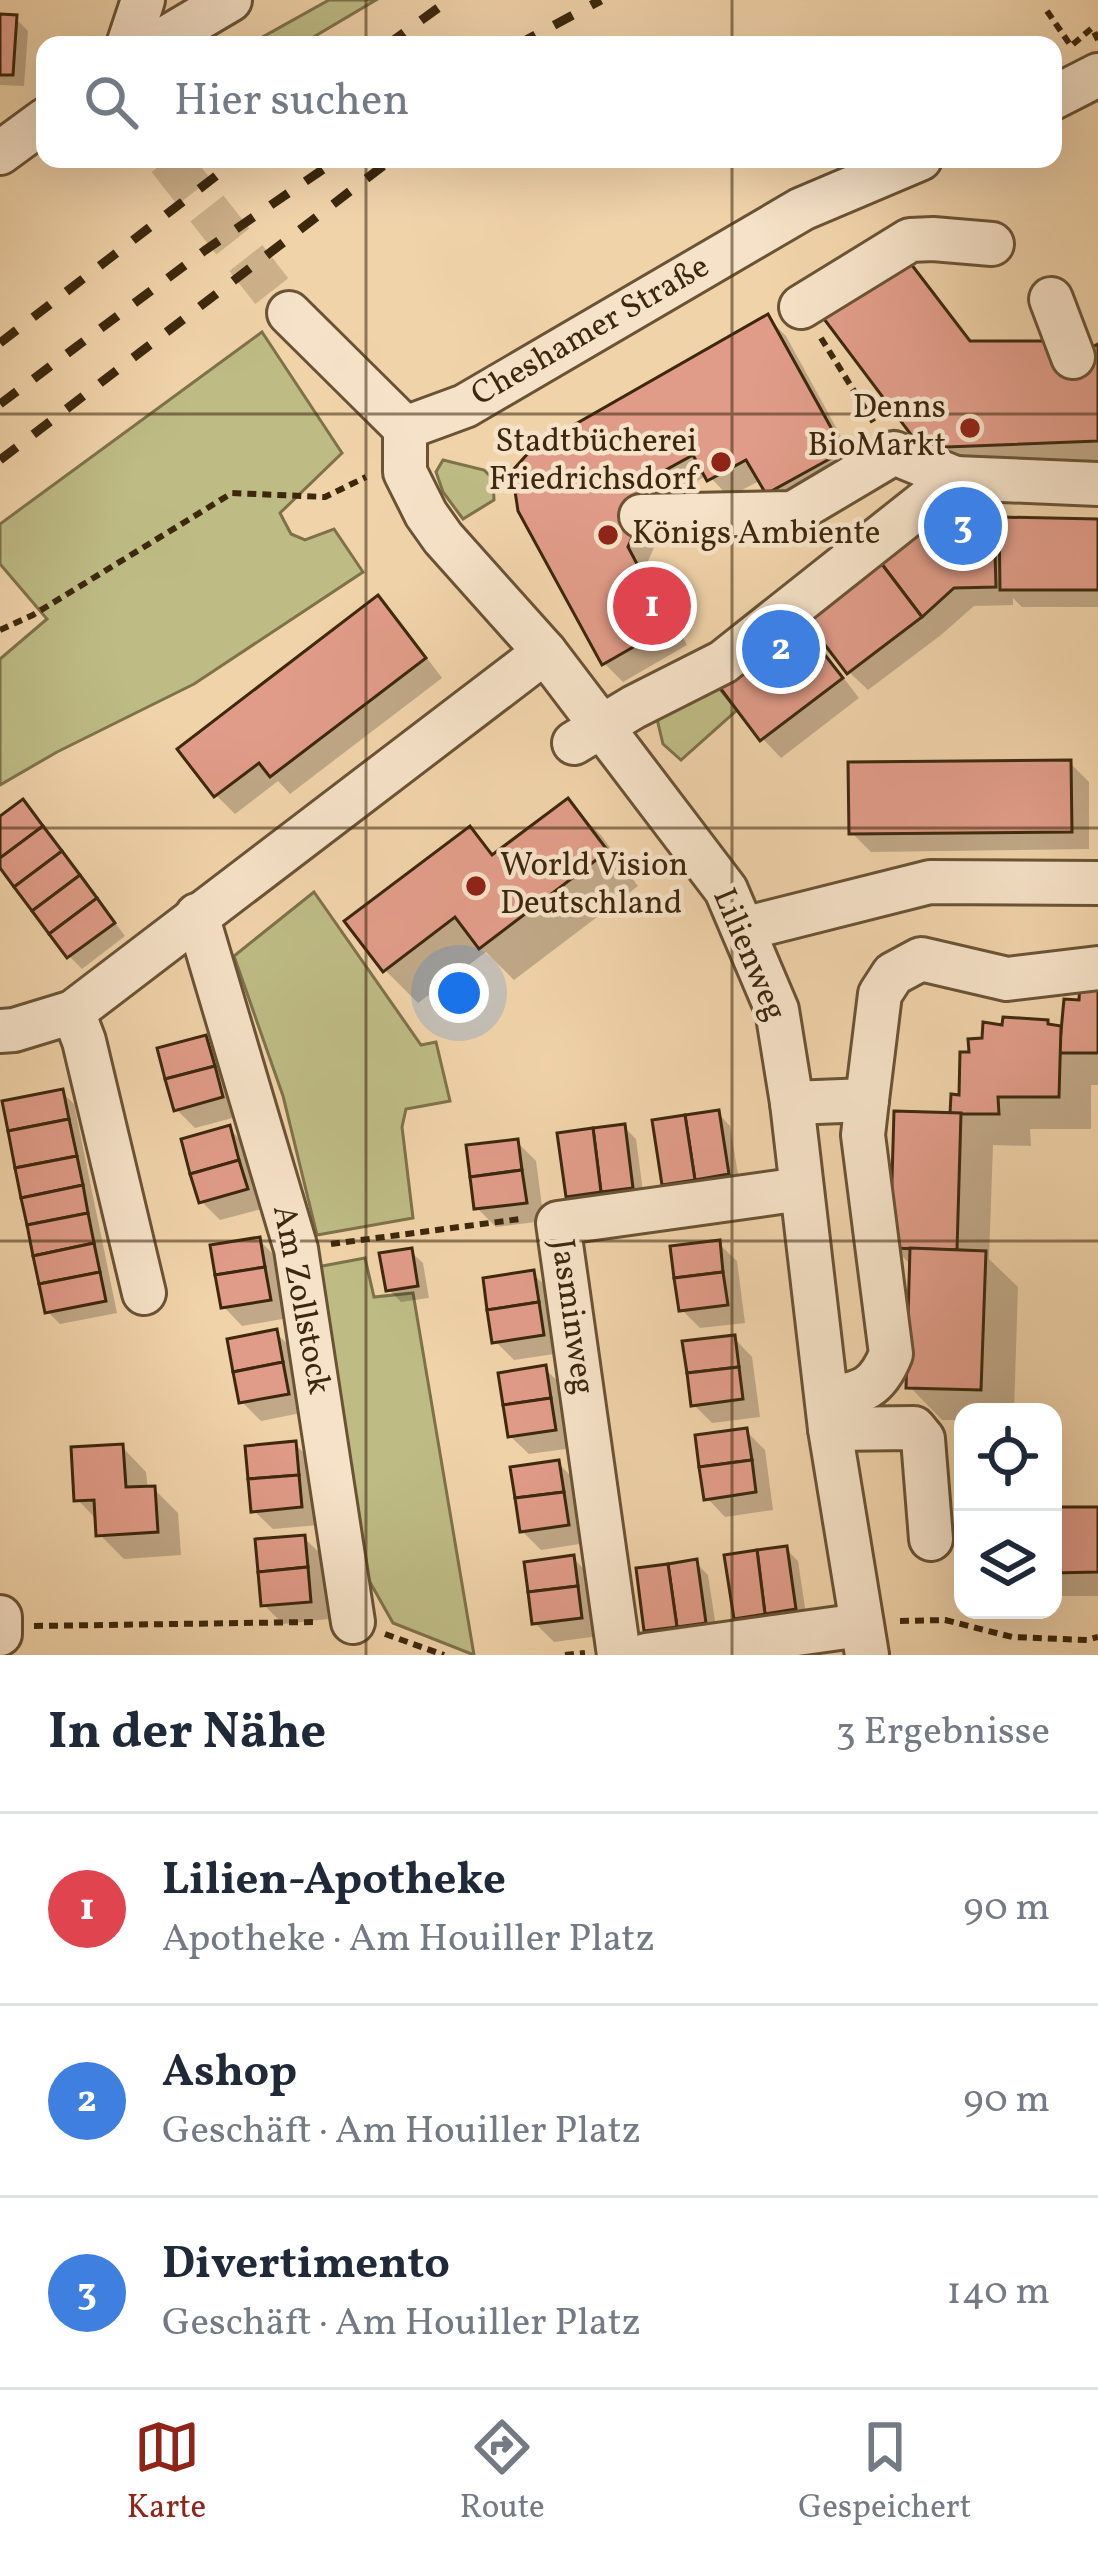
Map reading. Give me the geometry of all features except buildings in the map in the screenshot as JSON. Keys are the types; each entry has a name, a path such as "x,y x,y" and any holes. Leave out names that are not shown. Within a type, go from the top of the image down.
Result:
{"street":[{"path":"131,36 143,0"},
{"path":"169,36 230,0"},
{"path":"1062,93 1098,75"},
{"path":"0,153 36,127"},
{"name":"Cheshamer Straße","path":"405,428 465,406 802,209 899,168"},
{"path":"801,307 910,240 992,244"},
{"path":"1051,299 1073,357"},
{"path":"289,314 405,428"},
{"name":"Lilienweg","path":"405,428 405,472 426,514 544,652 587,735 726,890 777,1010 829,1414 864,1640"},
{"path":"641,516 793,513 894,453 955,478 1093,480"},
{"path":"587,735 723,662 955,478"},
{"path":"0,1031 73,1012 544,652"},
{"path":"743,929 930,882 1098,883"},
{"name":"Am Zollstock","path":"197,916 296,1249 353,1622"},
{"path":"829,1414 882,1377 891,1354 863,1135 880,994 892,974 921,959 1007,979 1098,968"},
{"path":"73,1012 144,1293"},
{"path":"792,1103 867,1100"},
{"name":"Jasminweg","path":"619,1655 558,1222 801,1189"},
{"path":"829,1414 914,1429 923,1439 932,1539"},
{"path":"0,1617 0,1630"},
{"path":"646,1655 864,1640"}],"path":[{"path":"1047,10 1071,46 1092,28 1098,40"},
{"path":"0,630 33,615 232,493 325,497 366,477"},
{"path":"296,1249 545,1216 558,1222"},
{"path":"864,1640 945,1620 1012,1637 1098,1637"},
{"path":"0,1630 353,1622 444,1655"}],"shaded area":[{"path":"329,0 376,0 315,36 264,36"},
{"path":"262,332 342,453 280,513 291,534 305,540 334,529 363,572 194,684 0,785 0,659 47,619 0,564 0,524"},
{"path":"443,460 484,470 493,479 494,500 463,519 443,492 436,472"},
{"path":"715,683 737,710 681,760 663,744 657,719"},
{"path":"314,892 421,1045 436,1042 450,1101 406,1109 402,1127 413,1218 317,1235 283,1096 234,956"},
{"path":"365,1258 374,1297 413,1293 474,1655 393,1623 358,1561 317,1267"}],"tunnel":[{"path":"175,168 289,313"}],"railway":[{"path":"399,36 449,0"},
{"path":"534,36 601,0"},
{"path":"0,343 226,168"},
{"path":"0,404 204,251 325,168"},
{"path":"0,460 380,168"}],"place":[{"name":"Denns BioMarkt","path":"970,428"},
{"name":"Stadtbücherei Friedrichsdorf","path":"721,462"},
{"name":"Divertimento","path":"963,526"},
{"name":"Königs Ambiente","path":"608,535"},
{"name":"Lilien-Apotheke","path":"652,606"},
{"name":"Ashop","path":"781,649"},
{"name":"World Vision Deutschland","path":"476,886"}]}
